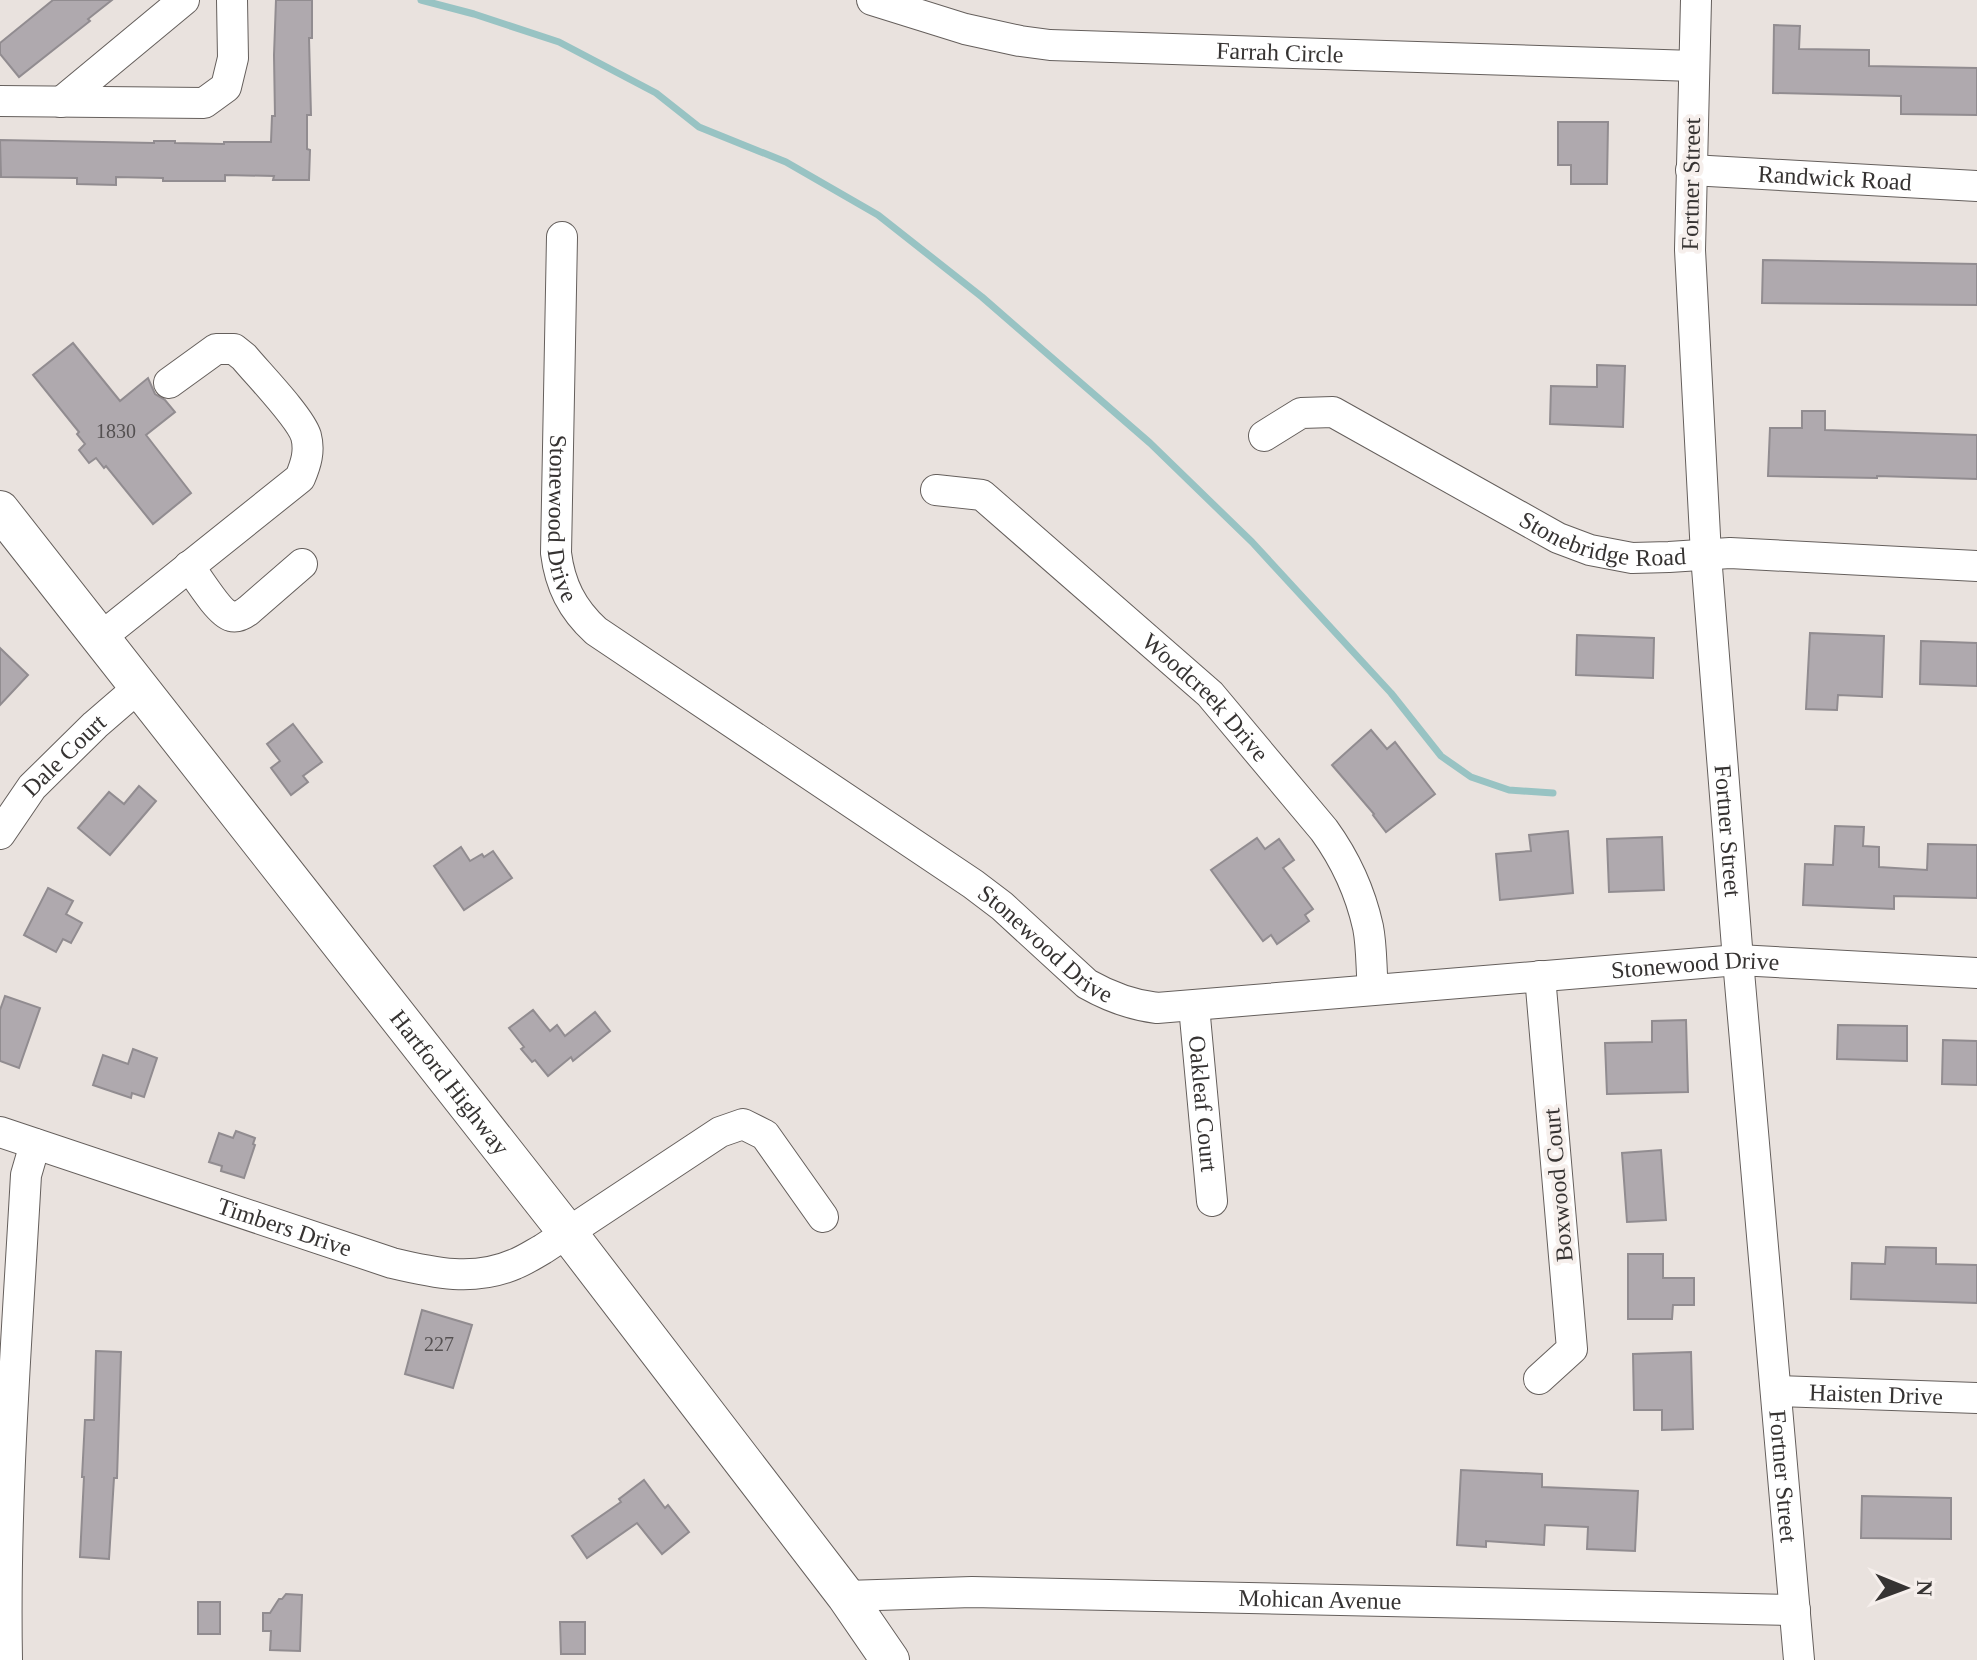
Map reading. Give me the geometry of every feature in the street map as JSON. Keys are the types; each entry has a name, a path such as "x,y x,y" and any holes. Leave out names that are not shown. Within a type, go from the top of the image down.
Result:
{"main road":[{"name":"Hartford Highway","path":"0,510 567,1232 846,1596 890,1660"}],"street":[{"path":"61,102 184,0"},
{"path":"0,101 204,103 226,87 233,58 232,0"},
{"name":"Farrah Circle","path":"872,0 965,29 1050,45 1694,66"},
{"name":"Fortner Street","path":"1696,0 1690,250 1706,555 1799,1660"},
{"name":"Randwick Road","path":"1691,170 1977,186"},
{"name":"Stonewood Drive","path":"562,237 556,553 562,582 575,609 596,631 973,884 1002,906 1087,984 1112,997 1157,1008 1738,960 1977,973"},
{"path":"100,638 300,478 308,459 306,436 299,423 234,349 216,349 169,383"},
{"name":"Stonebridge Road","path":"1264,436 1301,413 1333,412 1558,538 1590,550 1632,558 1730,553 1977,566"},
{"name":"Woodcreek Drive","path":"936,490 982,495 1210,694 1341,854 1355,885 1368,928 1373,989"},
{"path":"189,566 223,611 231,616 240,616 302,564"},
{"name":"Dale Court","path":"0,834 32,787 139,687"},
{"name":"Boxwood Court","path":"1539,1379 1572,1349 1540,976"},
{"name":"Oakleaf Court","path":"1194,1006 1212,1201"},
{"name":"Timbers Drive","path":"0,1132 392,1263 462,1276 489,1273 543,1249 720,1132 743,1124 765,1135 823,1217"},
{"path":"7,1660 7,1411 26,1175 35,1144"},
{"name":"Haisten Drive","path":"1776,1391 1977,1398"},
{"name":"Mohican Avenue","path":"846,1596 972,1592 1795,1610"}],"building":[{"path":"53,0 112,0 19,77 0,54 0,43"},
{"path":"276,0 312,0 312,38 309,38 311,115 307,115 309,180 225,175 225,181 116,177 116,185 77,184 77,178 1,177 0,140 271,142 272,116 275,116"},
{"path":"1774,25 1800,26 1799,49 1869,50 1869,66 1977,68 1977,115 1901,114 1901,96 1773,93"},
{"path":"1558,122 1608,122 1607,184 1571,184 1571,165 1558,165"},
{"path":"1763,260 1977,264 1977,305 1762,303"},
{"path":"73,343 120,401 148,378 155,394 175,412 146,435 191,493 153,524 106,466 104,468 96,458 89,463 79,450 85,444 77,434 79,432 33,375"},
{"path":"1597,365 1625,366 1623,427 1550,424 1551,386 1597,387"},
{"path":"1802,411 1825,411 1825,430 1977,435 1977,479 1768,476 1770,428 1802,428"},
{"path":"1810,633 1884,636 1882,697 1838,695 1837,710 1806,709"},
{"path":"1577,635 1654,638 1653,678 1576,675"},
{"path":"1921,641 1977,643 1977,686 1920,684"},
{"path":"0,648 28,675 0,705"},
{"path":"293,724 322,762 303,776 308,782 291,795 271,768 280,761 267,744"},
{"path":"1371,730 1387,749 1395,742 1435,794 1386,832 1332,765"},
{"path":"139,786 156,801 110,855 78,828 109,792 124,804"},
{"path":"1835,826 1864,827 1863,846 1879,847 1879,867 1927,870 1928,844 1977,845 1977,898 1894,896 1894,909 1803,905 1805,864 1833,865"},
{"path":"1568,831 1573,893 1500,900 1496,854 1531,851 1529,835"},
{"path":"1662,837 1664,890 1609,892 1607,839"},
{"path":"1257,838 1265,849 1279,839 1294,860 1283,868 1313,909 1305,915 1309,921 1277,944 1271,935 1263,941 1211,870"},
{"path":"461,847 470,861 493,851 512,878 464,910 434,866"},
{"path":"48,888 73,901 66,914 82,923 71,943 63,939 56,952 24,935"},
{"path":"5,996 40,1008 19,1068 0,1061 0,1010"},
{"path":"533,1010 550,1031 557,1025 565,1036 595,1012 610,1031 573,1061 571,1057 548,1076 521,1049 524,1047 509,1028"},
{"path":"1686,1020 1688,1092 1607,1094 1605,1043 1652,1042 1652,1021"},
{"path":"1838,1025 1907,1026 1907,1061 1837,1059"},
{"path":"1943,1040 1977,1041 1977,1085 1942,1084"},
{"path":"133,1049 157,1058 144,1097 132,1093 131,1098 93,1085 103,1055 128,1064"},
{"path":"236,1131 255,1138 244,1178 221,1171 222,1166 209,1162 219,1133 233,1138"},
{"path":"1661,1150 1666,1220 1627,1222 1622,1153"},
{"path":"1886,1247 1936,1248 1936,1264 1977,1265 1977,1303 1851,1299 1852,1263 1885,1264"},
{"path":"1628,1254 1663,1254 1663,1278 1694,1278 1694,1305 1673,1305 1672,1319 1628,1319"},
{"path":"422,1310 472,1325 453,1388 405,1374"},
{"path":"96,1351 121,1352 117,1478 114,1478 109,1559 80,1557 85,1420 94,1420"},
{"path":"1691,1352 1693,1429 1662,1430 1662,1410 1634,1410 1633,1354"},
{"path":"1461,1470 1542,1474 1542,1487 1638,1491 1635,1551 1587,1549 1588,1527 1545,1525 1544,1545 1486,1541 1486,1547 1457,1545"},
{"path":"644,1480 665,1508 668,1505 689,1532 662,1554 637,1523 587,1558 572,1536 621,1502 619,1499"},
{"path":"1862,1496 1951,1498 1951,1539 1861,1538"},
{"path":"286,1594 302,1595 300,1651 270,1650 271,1631 263,1631 263,1613 270,1613"},
{"path":"198,1602 220,1602 220,1634 198,1634"},
{"path":"560,1622 585,1622 585,1654 561,1654"}],"waterway":[{"path":"421,0 559,42 656,93 699,127 786,162 878,215 982,297 1150,443 1252,542 1391,693 1441,756 1471,777 1509,790 1553,793"}]}
